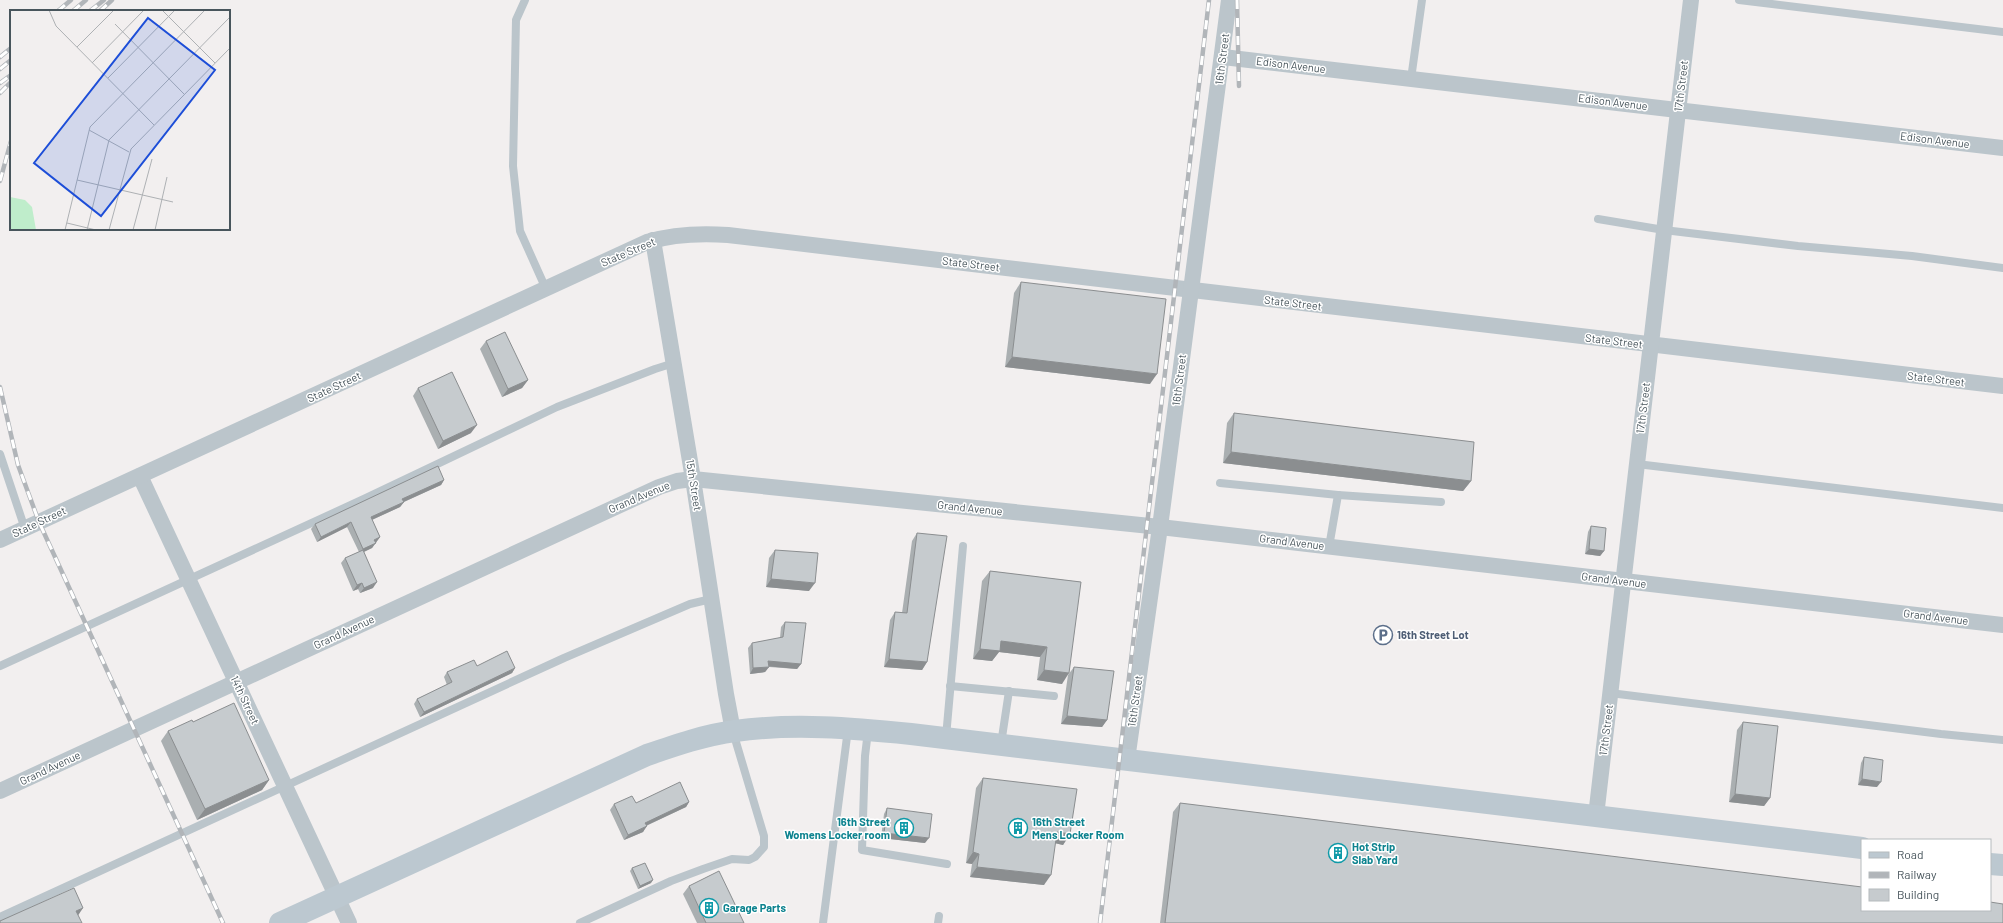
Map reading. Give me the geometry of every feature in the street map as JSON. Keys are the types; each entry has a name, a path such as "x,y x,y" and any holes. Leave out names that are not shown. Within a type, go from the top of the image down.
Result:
{"main road":[{"path":"280,923 647,755 687,741 733,731 803,726 858,729 946,738 1861,848"},
{"path":"1991,864 2003,865"}],"street":[{"name":"16th Street","path":"1127,760 1160,527 1229,0"},
{"name":"17th Street","path":"1596,816 1691,0"},
{"name":"Edison Avenue","path":"1222,57 2003,148"},
{"name":"State Street","path":"0,540 653,240 679,235 704,233 1650,346 2003,386"},
{"name":"15th Street","path":"653,240 694,479 711,599 733,731"},
{"name":"14th Street","path":"140,476 349,923"},
{"name":"Grand Avenue","path":"0,791 659,487 677,481 694,479 1160,527 2003,625"}],"lane":[{"path":"525,0 516,20 513,166 520,231 546,289"},
{"path":"1411,78 1422,0"},
{"path":"1739,0 2003,32"},
{"path":"1598,219 1664,230 1798,246 1912,256 2003,268"},
{"path":"0,666 366,498 557,406 674,363"},
{"path":"0,454 25,529"},
{"path":"1636,464 2003,508"},
{"path":"1220,483 1338,495 1441,502"},
{"path":"1329,547 1338,495"},
{"path":"946,738 963,546"},
{"path":"0,917 564,658 690,604 711,599"},
{"path":"950,686 1054,696"},
{"path":"1001,745 1008,692"},
{"path":"1610,693 1934,733 2003,740"},
{"path":"858,729 865,756 862,850 947,864"},
{"path":"823,923 858,729"},
{"path":"580,923 671,881 732,859 749,860 761,852 764,846 764,836 733,731"}],"building":[{"path":"1021,282 1166,299 1157,374 1012,357"},
{"path":"505,332 528,380 508,389 486,341"},
{"path":"452,372 477,425 443,441 418,388"},
{"path":"1234,413 1474,442 1471,481 1231,452"},
{"path":"438,466 444,480 402,499 404,502 371,517 380,537 374,540 376,543 363,549 351,522 321,537 315,524"},
{"path":"1591,526 1606,528 1604,551 1589,549"},
{"path":"917,533 947,536 927,662 889,659 895,612 907,613"},
{"path":"363,550 377,582 364,588 362,583 357,585 345,558"},
{"path":"775,550 818,553 815,583 771,579"},
{"path":"990,571 1081,582 1069,673 1044,670 1047,647 1001,641 1000,651 980,649"},
{"path":"785,622 806,623 801,664 768,661 769,667 753,668 752,643 783,637"},
{"path":"507,651 515,668 424,712 417,699 452,682 447,672 474,660 477,666"},
{"path":"1074,667 1114,671 1107,720 1067,716"},
{"path":"234,703 269,780 205,809 168,731 192,720 193,722"},
{"path":"1743,722 1778,726 1770,798 1735,794"},
{"path":"1864,757 1883,760 1881,782 1862,779"},
{"name":"16th Street Mens Locker Room","path":"983,778 1077,789 1070,834 1057,832 1051,875 977,867 979,854 973,852"},
{"path":"680,782 689,802 645,823 647,826 628,835 614,804 632,796 636,803"},
{"name":"Hot Strip Slab Yard","path":"1180,803 1861,887 1861,911 1991,911 1991,902 2003,904 2003,923 1165,923"},
{"name":"16th Street Womens Locker room","path":"887,808 932,814 929,838 884,833"},
{"path":"645,863 653,880 640,886 632,868"},
{"name":"Garage Parts","path":"719,871 744,923 706,923 689,886"},
{"path":"74,888 83,908 76,911 82,923 0,923 0,921"}],"railway":[{"path":"59,10 71,0"},
{"path":"74,10 86,0"},
{"path":"91,10 104,0"},
{"path":"101,10 112,0"},
{"path":"1100,923 1209,0"},
{"path":"1237,0 1239,86"},
{"path":"0,57 10,49"},
{"path":"0,69 10,61"},
{"path":"0,83 10,76"},
{"path":"0,93 10,83"},
{"path":"0,181 10,145"},
{"path":"0,387 18,465 39,522 223,923"}],"place":[{"name":"16th Street Lot","path":"1383,635"},
{"name":"16th Street Womens Locker room","path":"904,828"},
{"name":"16th Street Mens Locker Room","path":"1018,828"},
{"name":"Hot Strip Slab Yard","path":"1338,853"},
{"name":"Garage Parts","path":"709,908"}]}
